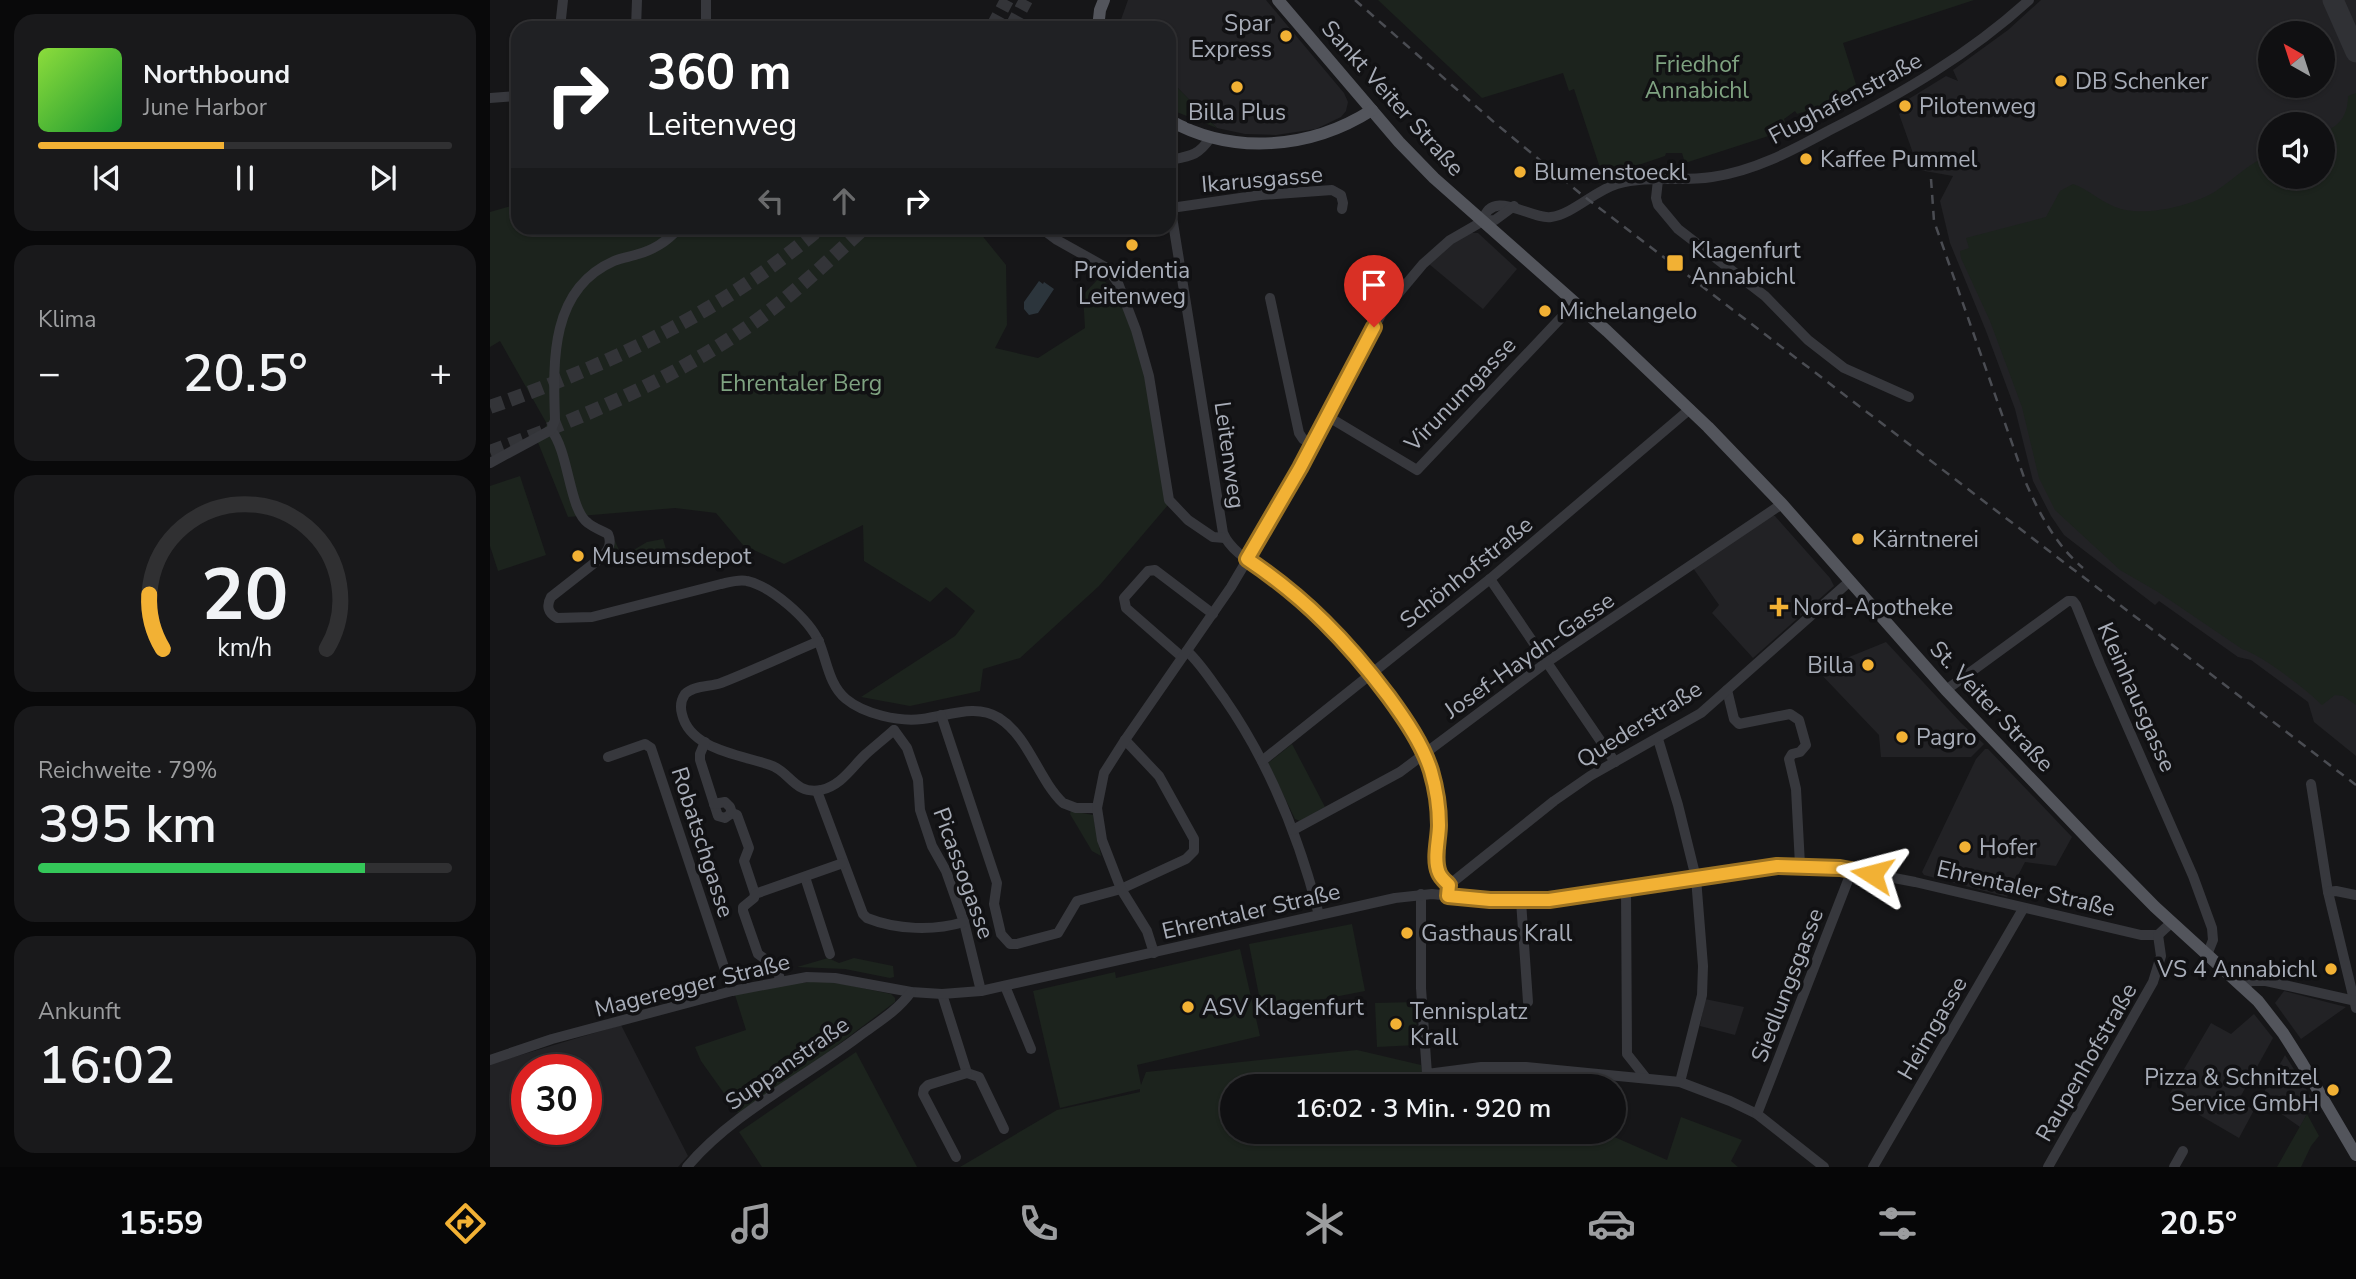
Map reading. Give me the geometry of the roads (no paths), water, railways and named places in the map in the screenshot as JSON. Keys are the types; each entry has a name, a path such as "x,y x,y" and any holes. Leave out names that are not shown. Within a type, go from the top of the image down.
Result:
{"main road":[{"path":"1099,21 1104,0"},
{"name":"Sankt Veiter Straße","path":"1278,0 1434,178 1575,303"},
{"path":"1176,123 1211,137 1263,144 1325,134 1372,110"},
{"name":"St. Veiter Straße","path":"1575,303 1690,409 1782,504 1946,690 2096,847 2207,955 2243,985 2283,1033 2356,1155"}],"street":[{"path":"561,21 563,0"},
{"path":"636,21 637,0"},
{"path":"706,0 706,21"},
{"name":"Flughafenstraße","path":"1097,808 1104,773 1213,614 1247,559 1313,444 1374,327 1392,300 1430,257 1456,236 1483,221 1495,220 1514,206 1539,217 1556,216 1572,209 1593,194 1616,185 1714,177 1772,159 1886,102 1935,73 2010,18 2029,0"},
{"path":"490,98 511,96"},
{"path":"1176,159 1199,152 1211,137"},
{"path":"1658,180 1658,205 1678,229 1765,296 1808,340 1844,368 1909,397"},
{"name":"Ikarusgasse","path":"1176,202 1332,190 1341,195 1342,209"},
{"path":"490,463 551,430 555,420 555,354 563,317 576,290 599,267 618,258 662,245 672,235"},
{"path":"1050,235 1107,268 1118,283 1136,330 1149,376 1169,500 1180,514 1204,532 1213,537 1225,538"},
{"name":"Leitenweg","path":"1175,235 1225,538 1231,546 1306,604 1353,650 1397,709 1424,754 1432,775 1438,808 1438,872 1449,890"},
{"path":"1270,298 1299,433 1303,439 1313,444"},
{"name":"Virunumgasse","path":"1327,416 1417,470 1575,303"},
{"name":"Schönhofstraße","path":"1262,761 1490,579 1690,409"},
{"path":"551,430 562,446 573,495 585,522 608,534 610,540 603,557 551,597 547,603 548,608 557,618 593,617 741,580 750,581 782,600 800,616 819,641 831,676 845,698 873,712 898,718 922,719 981,709 999,717 1012,729 1059,799 1076,808 1097,808"},
{"name":"Josef-Haydn-Gasse","path":"1293,830 1400,772 1547,662 1782,504"},
{"path":"1213,614 1155,570 1148,571 1124,598 1126,608 1201,665 1241,723 1262,761 1293,830 1319,915"},
{"path":"1490,579 1615,762"},
{"name":"Quederstraße","path":"1449,890 1554,801 1615,762 1701,713 1850,581"},
{"name":"Kleinhausgasse","path":"1946,690 2016,637 2068,601 2073,601 2193,876 2212,928 2213,940 2207,955"},
{"path":"819,641 717,685 695,688 685,694 681,703 684,721 695,736 705,742 775,766 791,782 800,787 817,790 827,788 844,778 894,730 898,718"},
{"path":"1727,690 1734,719 1739,724 1790,714 1799,720 1806,745 1789,759 1796,789 1800,865"},
{"path":"941,715 997,883 994,904 1001,934 1007,942 1017,944 1054,936 1062,930 1077,901 1121,889 1191,856 1195,846 1173,799 1159,776 1125,740"},
{"name":"Picassogasse","path":"894,730 907,748 918,780 918,804 932,846 946,871 964,922 981,992"},
{"path":"1657,739 1678,805 1696,878 1703,966 1702,995 1680,1082"},
{"path":"705,742 700,760 718,817 725,818 732,813 737,815 749,848 744,861 755,894 743,907 743,911 758,954 775,966 782,981"},
{"name":"Robatschgasse","path":"608,757 645,744 651,748 732,991"},
{"path":"2243,985 2255,980 2266,981 2356,1003 2328,892 2311,784"},
{"path":"817,790 843,863 867,918 927,929 964,922"},
{"name":"Ehrentaler Straße","path":"1097,808 1102,840 1121,889 1147,931 1154,953 1319,915 1449,890 1490,900 1549,900 1762,867 1800,865 1852,870 1915,882 2141,935 2158,934"},
{"path":"755,894 843,863"},
{"name":"Siedlungsgasse","path":"1758,1114 1852,870"},
{"path":"805,877 830,954"},
{"path":"1626,890 1628,1054 1646,1077"},
{"path":"2328,892 2356,895"},
{"path":"1421,894 1423,1032 1427,1074 1503,1067 1646,1077 1680,1082 1758,1114 1824,1167"},
{"path":"1521,901 1528,1002"},
{"name":"Heimgasse","path":"1873,1167 2023,909"},
{"path":"2158,934 2172,922"},
{"name":"Raupenhofstraße","path":"2048,1167 2153,982 2161,956 2158,934"},
{"name":"Mageregger Straße","path":"490,1060 552,1040 732,991 782,981 823,977 911,992 981,992 1154,953"},
{"path":"1005,986 1031,1049"},
{"name":"Suppanstraße","path":"687,1167 716,1137 853,1041 902,1004 911,992"},
{"path":"942,994 967,1073"},
{"path":"956,1157 923,1094 928,1085 967,1073 979,1077 1004,1129"},
{"path":"2174,1167 2183,1151"}],"tunnel":[{"path":"996,21 1007,0"},
{"path":"1015,21 1026,0"},
{"path":"490,407 578,373 664,333 745,285 811,235"},
{"path":"490,452 617,400 708,352 771,310 856,235"}],"railway":[{"path":"1355,0 1495,123 1581,194 2356,785"},
{"path":"1931,179 1934,221 2026,483 2050,529 2065,550 2083,568"}],"place":[{"name":"Spar Express","path":"1286,36"},
{"name":"DB Schenker","path":"2061,81"},
{"name":"Billa Plus","path":"1237,87"},
{"name":"Pilotenweg","path":"1905,106"},
{"name":"Kaffee Pummel","path":"1806,159"},
{"name":"Blumenstoeckl","path":"1520,172"},
{"name":"Providentia Leitenweg","path":"1132,245"},
{"name":"Klagenfurt Annabichl","path":"1675,263"},
{"name":"Michelangelo","path":"1545,311"},
{"name":"Kärntnerei","path":"1858,539"},
{"name":"Museumsdepot","path":"578,556"},
{"name":"Nord-Apotheke","path":"1779,607"},
{"name":"Billa","path":"1868,665"},
{"name":"Pagro","path":"1902,737"},
{"name":"Hofer","path":"1965,847"},
{"name":"Gasthaus Krall","path":"1407,933"},
{"name":"VS 4 Annabichl","path":"2331,969"},
{"name":"ASV Klagenfurt","path":"1188,1007"},
{"name":"Tennisplatz Krall","path":"1396,1024"},
{"name":"Pizza & Schnitzel Service GmbH","path":"2333,1090"}],"park label":[{"name":"Friedhof Annabichl","path":"1697,77"},
{"name":"Ehrentaler Berg","path":"801,383"}]}
